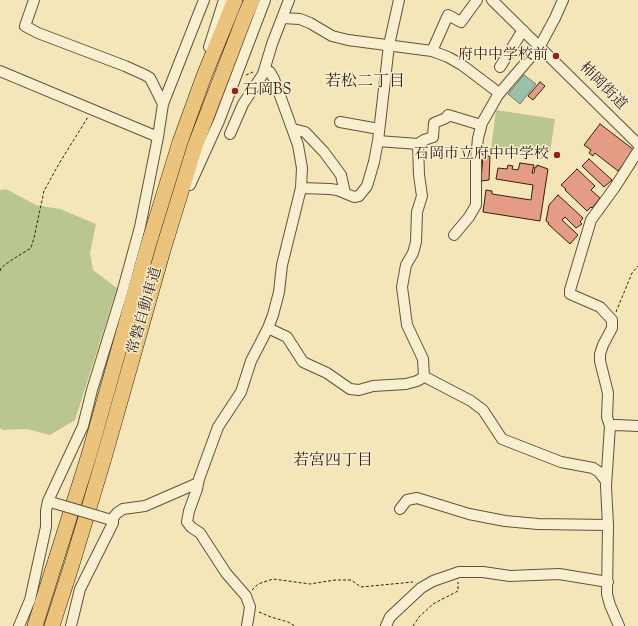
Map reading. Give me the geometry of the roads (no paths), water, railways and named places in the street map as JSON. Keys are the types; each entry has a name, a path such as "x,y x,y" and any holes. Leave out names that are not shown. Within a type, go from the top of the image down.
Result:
{"highway":[{"name":"常磐自動車道","path":"35,626 84,470 148,246 187,122 235,0"},
{"name":"常磐自動車道","path":"52,626 104,458 163,250 195,146 252,0"}],"street":[{"path":"34,0 25,26 38,33 145,75 150,78 163,104"},
{"path":"19,626 30,600 46,527 46,511 83,426 92,390 122,293 140,227 163,104 204,0"},
{"path":"187,122 224,0"},
{"path":"163,250 196,169 219,121 265,0"},
{"path":"230,134 243,104 263,74 272,44 289,0"},
{"path":"301,188 324,188 337,190 351,196 357,196 367,186 378,141 388,45 399,0"},
{"path":"432,51 448,15 461,22 477,0"},
{"name":"柿岡街道","path":"492,0 638,144"},
{"path":"454,235 469,217 476,205 476,159 481,126 499,93 540,46 555,18 562,0"},
{"path":"282,18 300,19 332,36 432,51 448,56 499,93"},
{"path":"500,67 523,30"},
{"path":"247,626 250,606 246,596 226,573 200,534 187,522 198,483 218,427 241,392 251,361 268,328 276,303 282,265 301,188 302,168 298,145 274,79 270,72 265,69"},
{"path":"0,71 158,136"},
{"path":"378,141 418,144 433,137 434,123 446,118 448,115 481,126"},
{"path":"340,122 379,128"},
{"path":"293,129 305,132 324,152 341,175 345,193"},
{"path":"418,144 419,175 422,184 422,196 417,212 416,242 413,253 406,265 402,287 407,325 423,359 424,377"},
{"path":"619,626 607,594 608,525 606,481 610,426 607,417 608,394 600,361 600,354 603,345 612,328 610,318 600,307 570,294 570,286 591,220 638,151"},
{"path":"268,328 287,337 303,362 327,374 350,389 359,390 373,386 406,384 424,377 428,378 484,410 502,439 561,462 593,468 599,472 606,481"},
{"path":"610,426 638,426"},
{"path":"111,519 123,508 144,506 198,483"},
{"path":"400,509 407,500 417,498 470,514 505,521 538,524 608,525"},
{"path":"51,502 111,519"},
{"path":"70,626 73,621 80,589 113,523 111,519"},
{"path":"386,626 390,617 421,588 433,581 459,572 483,572 510,576 559,574 608,582"}],"place":[{"name":"府中中学校前","path":"556,56"},
{"name":"石岡BS","path":"235,91"},
{"name":"石岡市立府中中学校","path":"557,155"}],"district":[{"name":"若松二丁目","path":"365,83"},
{"name":"若宮四丁目","path":"333,462"}]}
